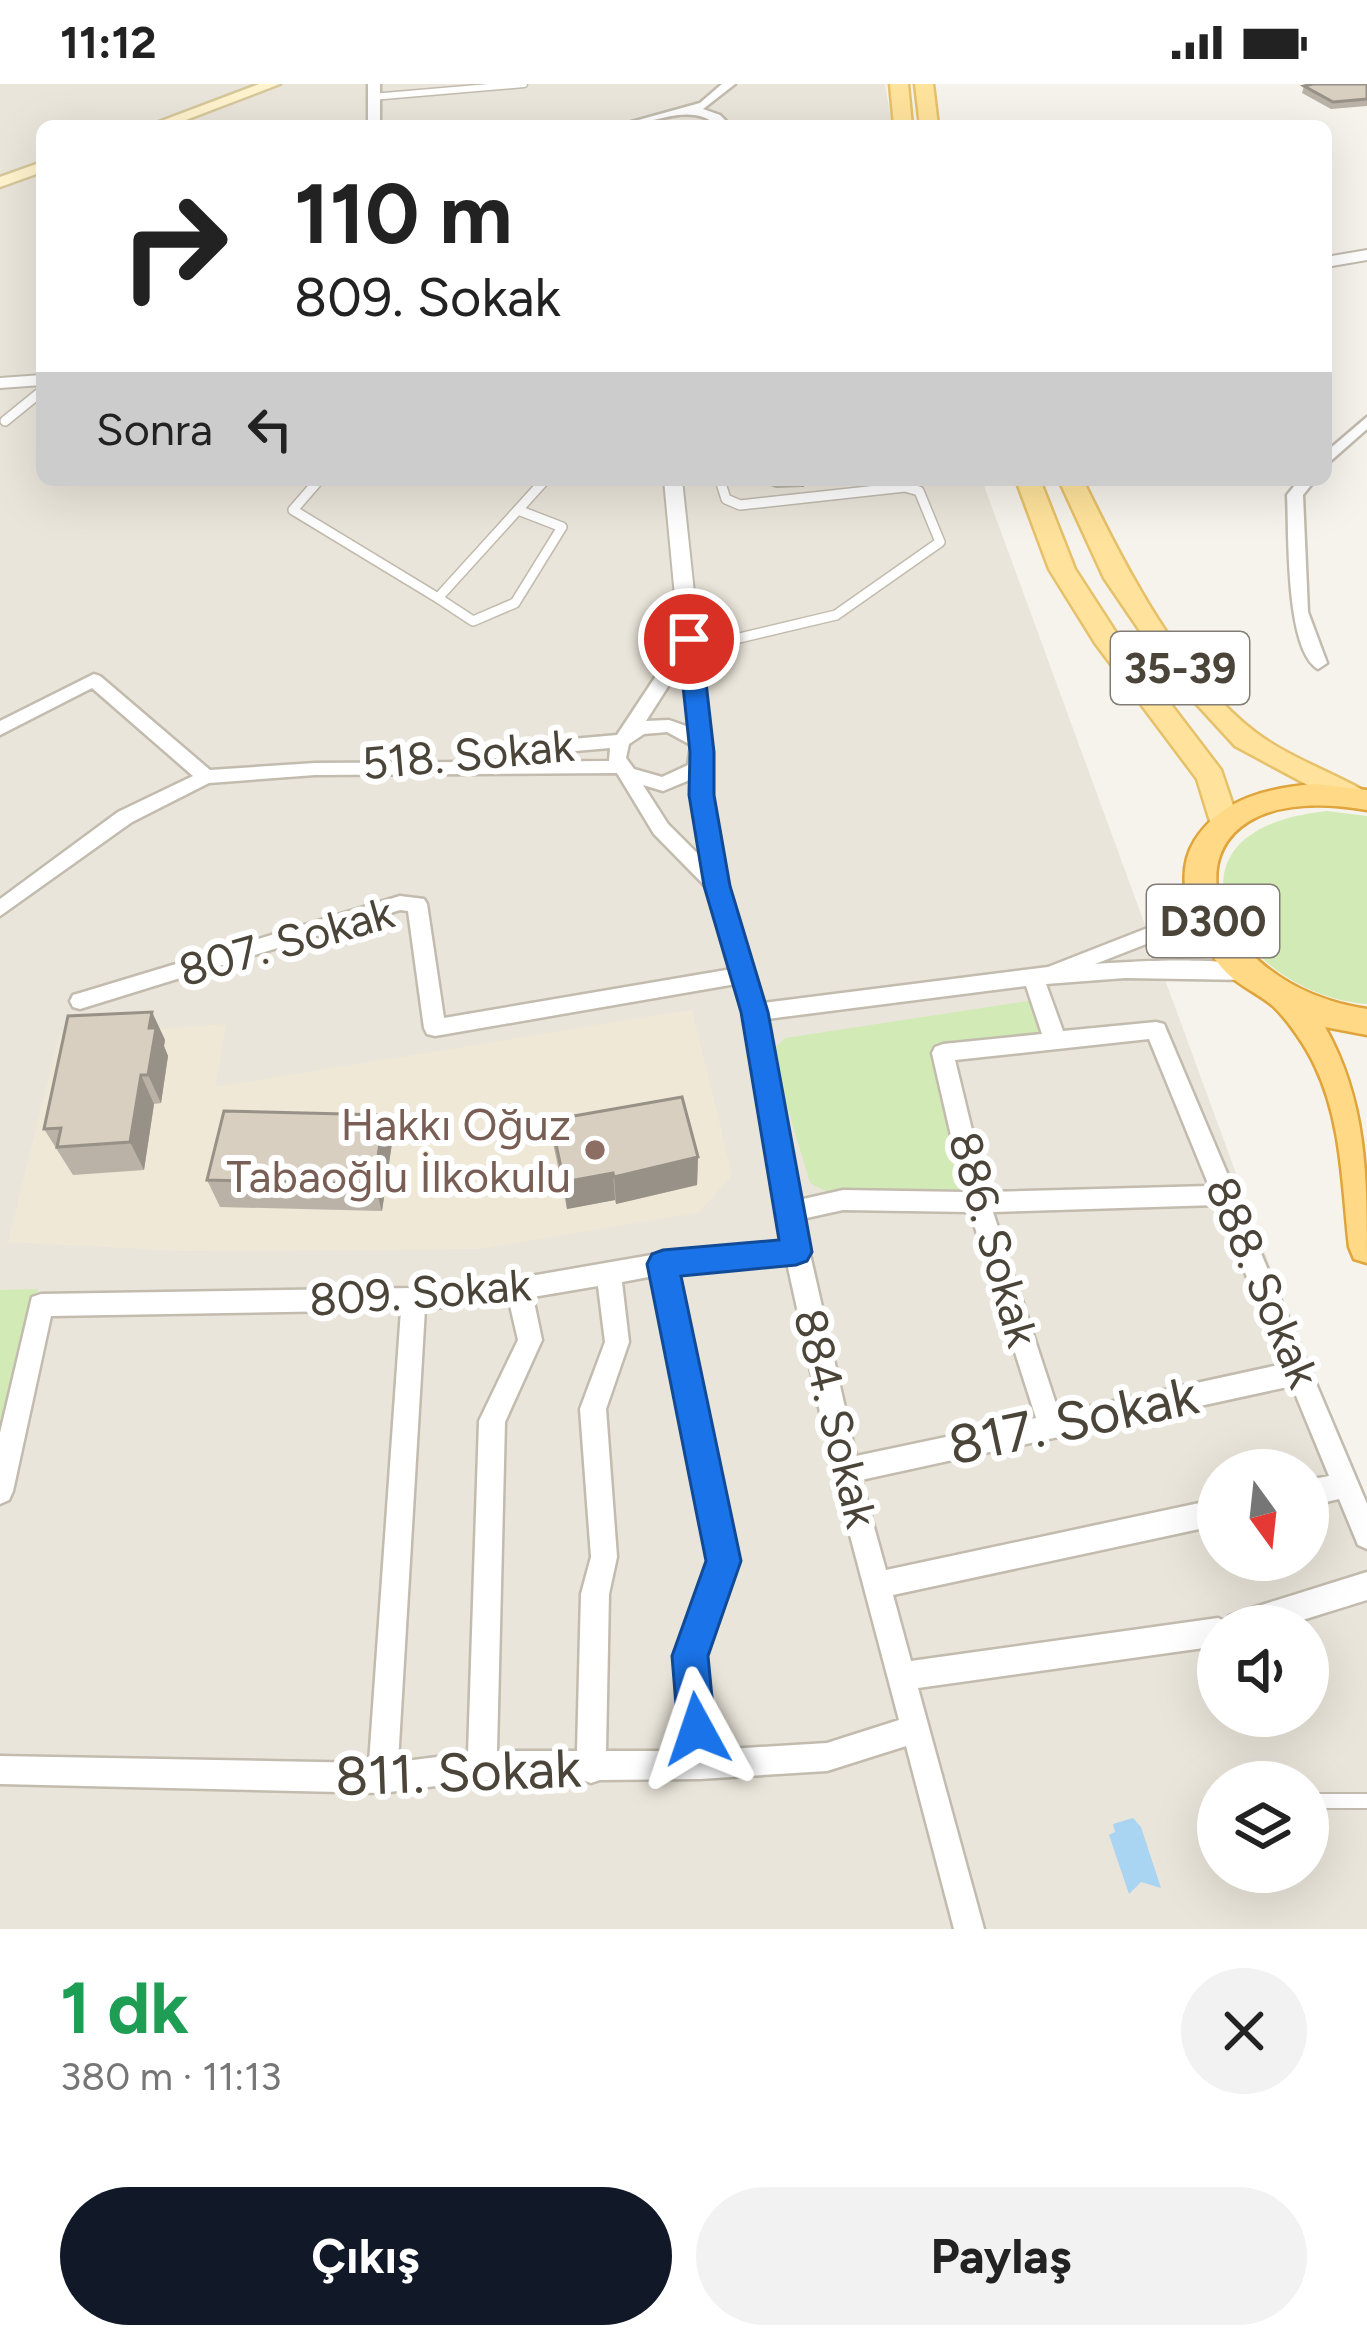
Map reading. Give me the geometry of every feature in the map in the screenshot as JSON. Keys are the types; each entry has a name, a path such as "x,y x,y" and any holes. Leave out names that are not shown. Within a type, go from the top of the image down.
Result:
{"highway":[{"name":"D300","path":"1359,798 1302,794 1258,803 1224,823 1204,850 1197,883 1223,946 1248,972 1285,998 1327,1054 1351,1109 1367,1247"},
{"path":"1285,998 1367,1022"}],"main road":[{"path":"173,120 273,84"},
{"path":"899,84 902,120"},
{"path":"924,84 928,120"},
{"path":"0,182 36,169"},
{"name":"35-39","path":"1030,486 1062,569 1105,637 1211,776 1224,823"},
{"name":"35-39","path":"1074,486 1117,578 1180,669 1245,739 1359,798"}],"street":[{"path":"646,120 704,105 729,84"},
{"path":"373,90 374,120"},
{"path":"691,108 719,120"},
{"path":"1332,261 1367,255"},
{"path":"0,383 36,380"},
{"path":"1332,454 1367,421"},
{"name":"884. Sokak","path":"674,486 701,752 701,795 717,886 755,1012 796,1252 846,1471 969,1929"},
{"path":"1302,486 1294,495 1300,612 1318,663"},
{"path":"689,639 616,758 661,829 717,886"},
{"path":"0,728 94,680 206,777"},
{"path":"623,770 664,784 688,776 701,752 693,736 669,726 625,737"},
{"name":"518. Sokak","path":"315,769 369,759 625,737"},
{"name":"518. Sokak","path":"0,908 125,817 206,777 315,769 623,770"},
{"path":"1034,979 1175,925 1197,883"},
{"name":"807. Sokak","path":"80,1001 400,903 417,904 435,1028 743,975"},
{"path":"755,1012 1034,979 1186,967 1248,972"},
{"path":"1034,979 1054,1039"},
{"name":"888. Sokak","path":"1054,1039 1156,1030 1367,1536"},
{"name":"886. Sokak","path":"1050,1423 978,1202 944,1053 1054,1039"},
{"path":"789,1211 843,1200 978,1202 1226,1195"},
{"name":"809. Sokak","path":"0,1491 41,1305 414,1299 519,1289 663,1264 796,1252"},
{"path":"663,1264 723,1561 690,1656 700,1766"},
{"path":"591,1768 595,1594 604,1557 593,1409 617,1342 609,1276"},
{"path":"482,1766 492,1421 530,1340 519,1289"},
{"path":"382,1778 414,1299"},
{"name":"817. Sokak","path":"846,1471 1300,1372"},
{"path":"1329,1489 1346,1485"},
{"path":"878,1585 1197,1517"},
{"path":"1306,1605 1367,1586"},
{"path":"903,1676 1197,1635"},
{"name":"811. Sokak","path":"0,1770 382,1778 482,1766 700,1766 827,1757 912,1730"}],"lane":[{"path":"373,90 524,84"},
{"path":"0,436 3,421 36,396"},
{"path":"314,486 293,510 472,621 515,603 562,527 518,510"},
{"path":"438,598 540,486"},
{"path":"722,486 726,499 740,505 870,486"},
{"path":"689,639 710,645 836,615 921,558 940,542 937,526 920,491 901,486"},
{"path":"1329,1801 1367,1801"}],"shaded area":[{"path":"0,84 885,84 891,120 36,120 36,486 984,486 1367,1531 1367,1929 0,1929"},
{"path":"692,1010 732,1175 699,1212 478,1249 182,1251 8,1242 59,1037 226,1024 215,1087"}],"green space":[{"path":"1327,811 1367,816 1367,1004 1321,994 1281,973 1249,945 1229,912 1223,879 1236,848 1269,825"},
{"path":"1041,999 1052,1032 952,1041 944,1052 978,1202 843,1200 810,1183 771,1052 785,1038"},
{"path":"38,1289 0,1451 0,1290"}],"water":[{"path":"1133,1818 1141,1827 1161,1888 1141,1882 1129,1894 1109,1835 1115,1832 1113,1824"}],"building":[{"path":"1367,84 1367,99 1333,102 1304,86"},
{"path":"152,1012 149,1028 156,1028 148,1075 141,1075 130,1142 57,1147 61,1128 44,1129 68,1016"},
{"path":"682,1097 698,1157 614,1177 613,1173 564,1182 551,1120"},
{"path":"224,1111 384,1115 374,1184 207,1180"}],"place":[{"name":"Hakkı Oğuz Tabaoğlu İlkokulu","path":"595,1150"}],"route":[{"path":"689,639 702,752 701,795 717,886 755,1012 796,1252 663,1264 723,1561 690,1656 697,1729"}]}
